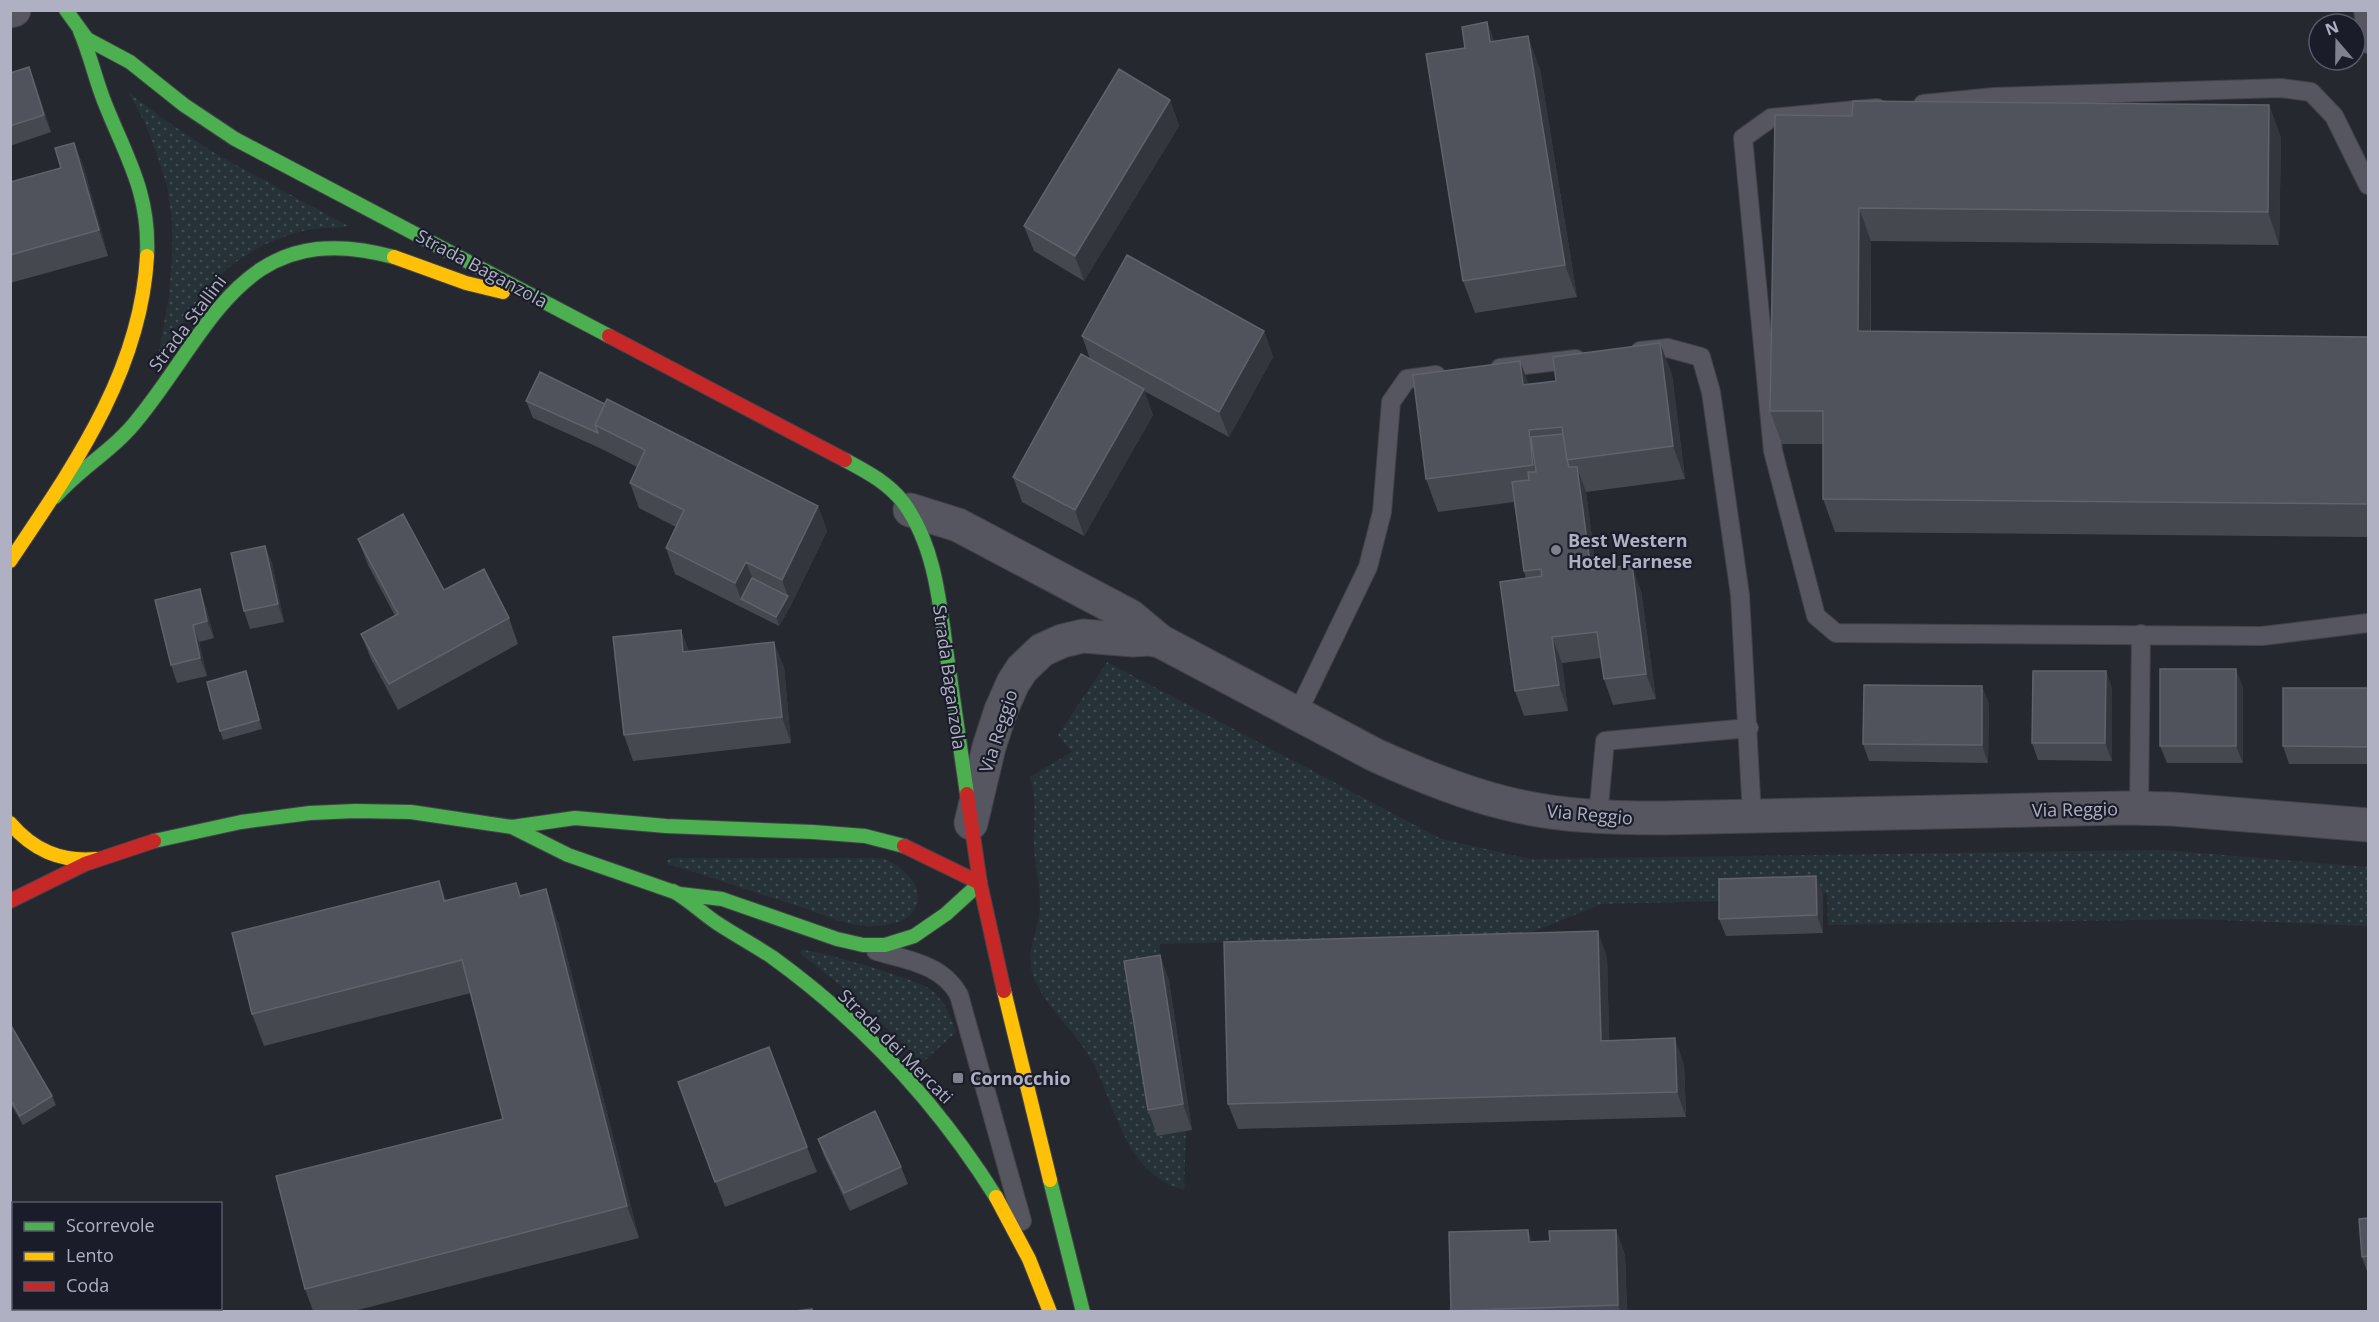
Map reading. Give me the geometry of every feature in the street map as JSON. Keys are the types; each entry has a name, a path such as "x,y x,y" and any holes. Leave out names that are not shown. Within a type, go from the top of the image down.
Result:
{"street":[{"name":"Strada Baganzola","path":"66,10 80,31 95,45 130,62 184,105 235,139 879,478 897,493 910,510 925,542 936,582 980,883"},
{"name":"Strada Stallini","path":"10,561 71,473 119,382 138,323 147,261 144,204 135,168 102,96 80,31"},
{"name":"Strada Stallini","path":"55,497 64,485 108,450 138,420 230,292 263,264 287,254 327,248 368,250 464,284 514,294 557,307"},
{"path":"910,510 958,525 1130,616 1160,641"},
{"name":"Via Reggio","path":"971,823 987,755 1001,710 1013,683 1029,662 1050,646 1083,636 1160,641 1385,760 1466,792 1527,808 1598,817 1662,819 2139,808 2368,825"},
{"name":"Strada dei Mercati","path":"10,901 63,874 109,855 164,838 216,826 310,813 411,812 512,827 575,818 666,826 865,836 899,843 980,883 927,929 905,940 874,946 837,939 722,899 673,891 568,855 512,827"},
{"path":"10,823 26,841 55,856 76,861 109,855"},
{"path":"980,883 1027,1090 1083,1311"},
{"name":"Strada dei Mercati","path":"673,891 798,978 895,1065 956,1136 997,1198 1034,1270 1050,1311"}],"lane":[{"path":"2362,10 2368,44"},
{"path":"2368,185 2334,116 2311,92 2282,88 1994,97 1771,118 1743,138 1773,451 1816,616 1836,633 2262,636 2368,623"},
{"path":"1621,354 1668,348 1701,357 1711,392 1740,595 1752,816"},
{"path":"1478,370 1597,356"},
{"path":"1297,714 1368,567 1382,512 1391,402 1407,379 1454,373"},
{"path":"2139,808 2141,634"},
{"path":"1598,817 1605,741 1749,728"},
{"path":"837,939 929,967 943,974 954,987 965,1015 1034,1270"}],"shaded area":[{"path":"129,93 216,154 348,226 316,228 279,238 236,262 223,272 200,297 170,344 158,357 169,296 172,220 167,186 157,154 145,123"},
{"path":"1107,662 1441,839 1531,859 2163,850 2368,867 2368,926 2195,919 1828,925 1827,893 1726,896 1725,901 1602,904 1527,934 1160,944 1157,1136 1186,1131 1184,1190 1158,1178 1137,1157 1123,1132 1095,1066 1081,1044 1046,1000 1031,967 1040,900 1034,849 1034,795 1030,777 1072,752 1058,735"},
{"path":"671,858 881,858 897,865 911,879 918,895 917,904 909,916 891,924 866,926 850,924 668,864 667,861"},
{"path":"802,950 868,966 921,984 939,998 956,1032 922,1063 854,996 802,955 800,952"}],"building":[{"path":"1487,22 1490,42 1528,36 1565,265 1463,281 1426,54 1465,48 1462,27"},
{"path":"29,67 44,115 10,126 10,73"},
{"path":"1119,69 1170,100 1075,256 1024,226"},
{"path":"1853,101 2269,105 2268,212 1859,208 1858,331 2368,337 2368,504 1823,499 1823,411 1770,411 1775,115 1852,116"},
{"path":"74,143 99,230 10,255 10,182 61,168 55,148"},
{"path":"1127,255 1264,331 1219,412 1082,336"},
{"path":"1660,343 1673,446 1567,460 1562,427 1529,430 1533,465 1426,479 1413,375 1520,361 1523,385 1556,381 1553,357"},
{"path":"1081,354 1144,389 1075,510 1013,477"},
{"path":"540,372 605,404 595,425 598,433 526,401"},
{"path":"607,399 818,506 782,580 746,562 735,583 666,548 684,510 630,483 645,450 595,425"},
{"path":"1563,434 1569,467 1577,467 1591,570 1632,565 1646,674 1604,679 1597,632 1552,637 1559,685 1515,691 1500,582 1542,576 1541,569 1524,571 1512,482 1529,480 1528,472 1536,472 1531,437"},
{"path":"403,514 444,590 484,569 509,618 389,684 361,634 398,614 358,539"},
{"path":"265,546 278,604 244,611 231,553"},
{"path":"752,578 788,596 776,617 741,599"},
{"path":"200,589 207,621 193,625 200,658 171,665 155,600"},
{"path":"681,630 683,652 774,642 782,717 624,735 613,637"},
{"path":"2160,669 2236,669 2236,746 2160,746"},
{"path":"246,671 259,720 220,731 207,682"},
{"path":"2033,671 2106,671 2105,743 2032,743"},
{"path":"1864,685 1982,686 1982,745 1863,744"},
{"path":"2283,688 2368,688 2368,747 2283,746"},
{"path":"1816,876 1817,915 1719,919 1719,879"},
{"path":"439,881 444,901 516,883 520,896 546,889 627,1206 305,1289 276,1176 503,1119 462,960 252,1014 232,933"},
{"path":"1598,931 1601,1041 1675,1038 1677,1092 1228,1104 1224,942"},
{"path":"1160,955 1183,1104 1148,1110 1124,961"},
{"path":"10,1024 52,1096 20,1116 10,1099"},
{"path":"769,1047 807,1147 715,1182 678,1082"},
{"path":"875,1111 901,1167 844,1193 818,1139"},
{"path":"2368,1218 2368,1256 2362,1257 2359,1219"},
{"path":"1528,1230 1529,1242 1550,1241 1549,1231 1616,1230 1618,1305 1451,1311 1449,1232"}],"traffic: fast":[{"path":"66,10 87,39 130,62 184,105 235,139 609,336"},
{"path":"80,31 104,101 141,194 147,233 147,256"},
{"path":"55,497 129,430 213,316 238,287 267,265 301,252 343,248 394,257"},
{"path":"845,460 876,478 897,495 914,520 923,539 939,600 967,794"},
{"path":"154,841 241,822 310,813 355,811 411,812 512,827 575,818 666,826 813,832 865,836 904,846"},
{"path":"512,827 568,855 680,894 722,899 837,939 863,945 885,945 914,936 946,914 980,883"},
{"path":"673,891 717,923 772,957 805,982 867,1037 896,1066 949,1129 996,1197"},
{"path":"1050,1180 1083,1312"}],"traffic: slow":[{"path":"10,561 79,454 118,379 132,339 142,299 147,256"},
{"path":"394,257 466,283 503,292"},
{"path":"10,823 28,840 48,852 71,858 96,859"},
{"path":"1004,991 1050,1180"},
{"path":"996,1197 1029,1259 1050,1312"}],"traffic: jam":[{"path":"609,336 845,460"},
{"path":"967,794 980,883 1004,991"},
{"path":"10,901 85,864 154,841"},
{"path":"904,846 980,883"}],"place":[{"name":"Best Western Hotel Farnese","path":"1556,550"},
{"name":"Cornocchio","path":"958,1078"}]}
